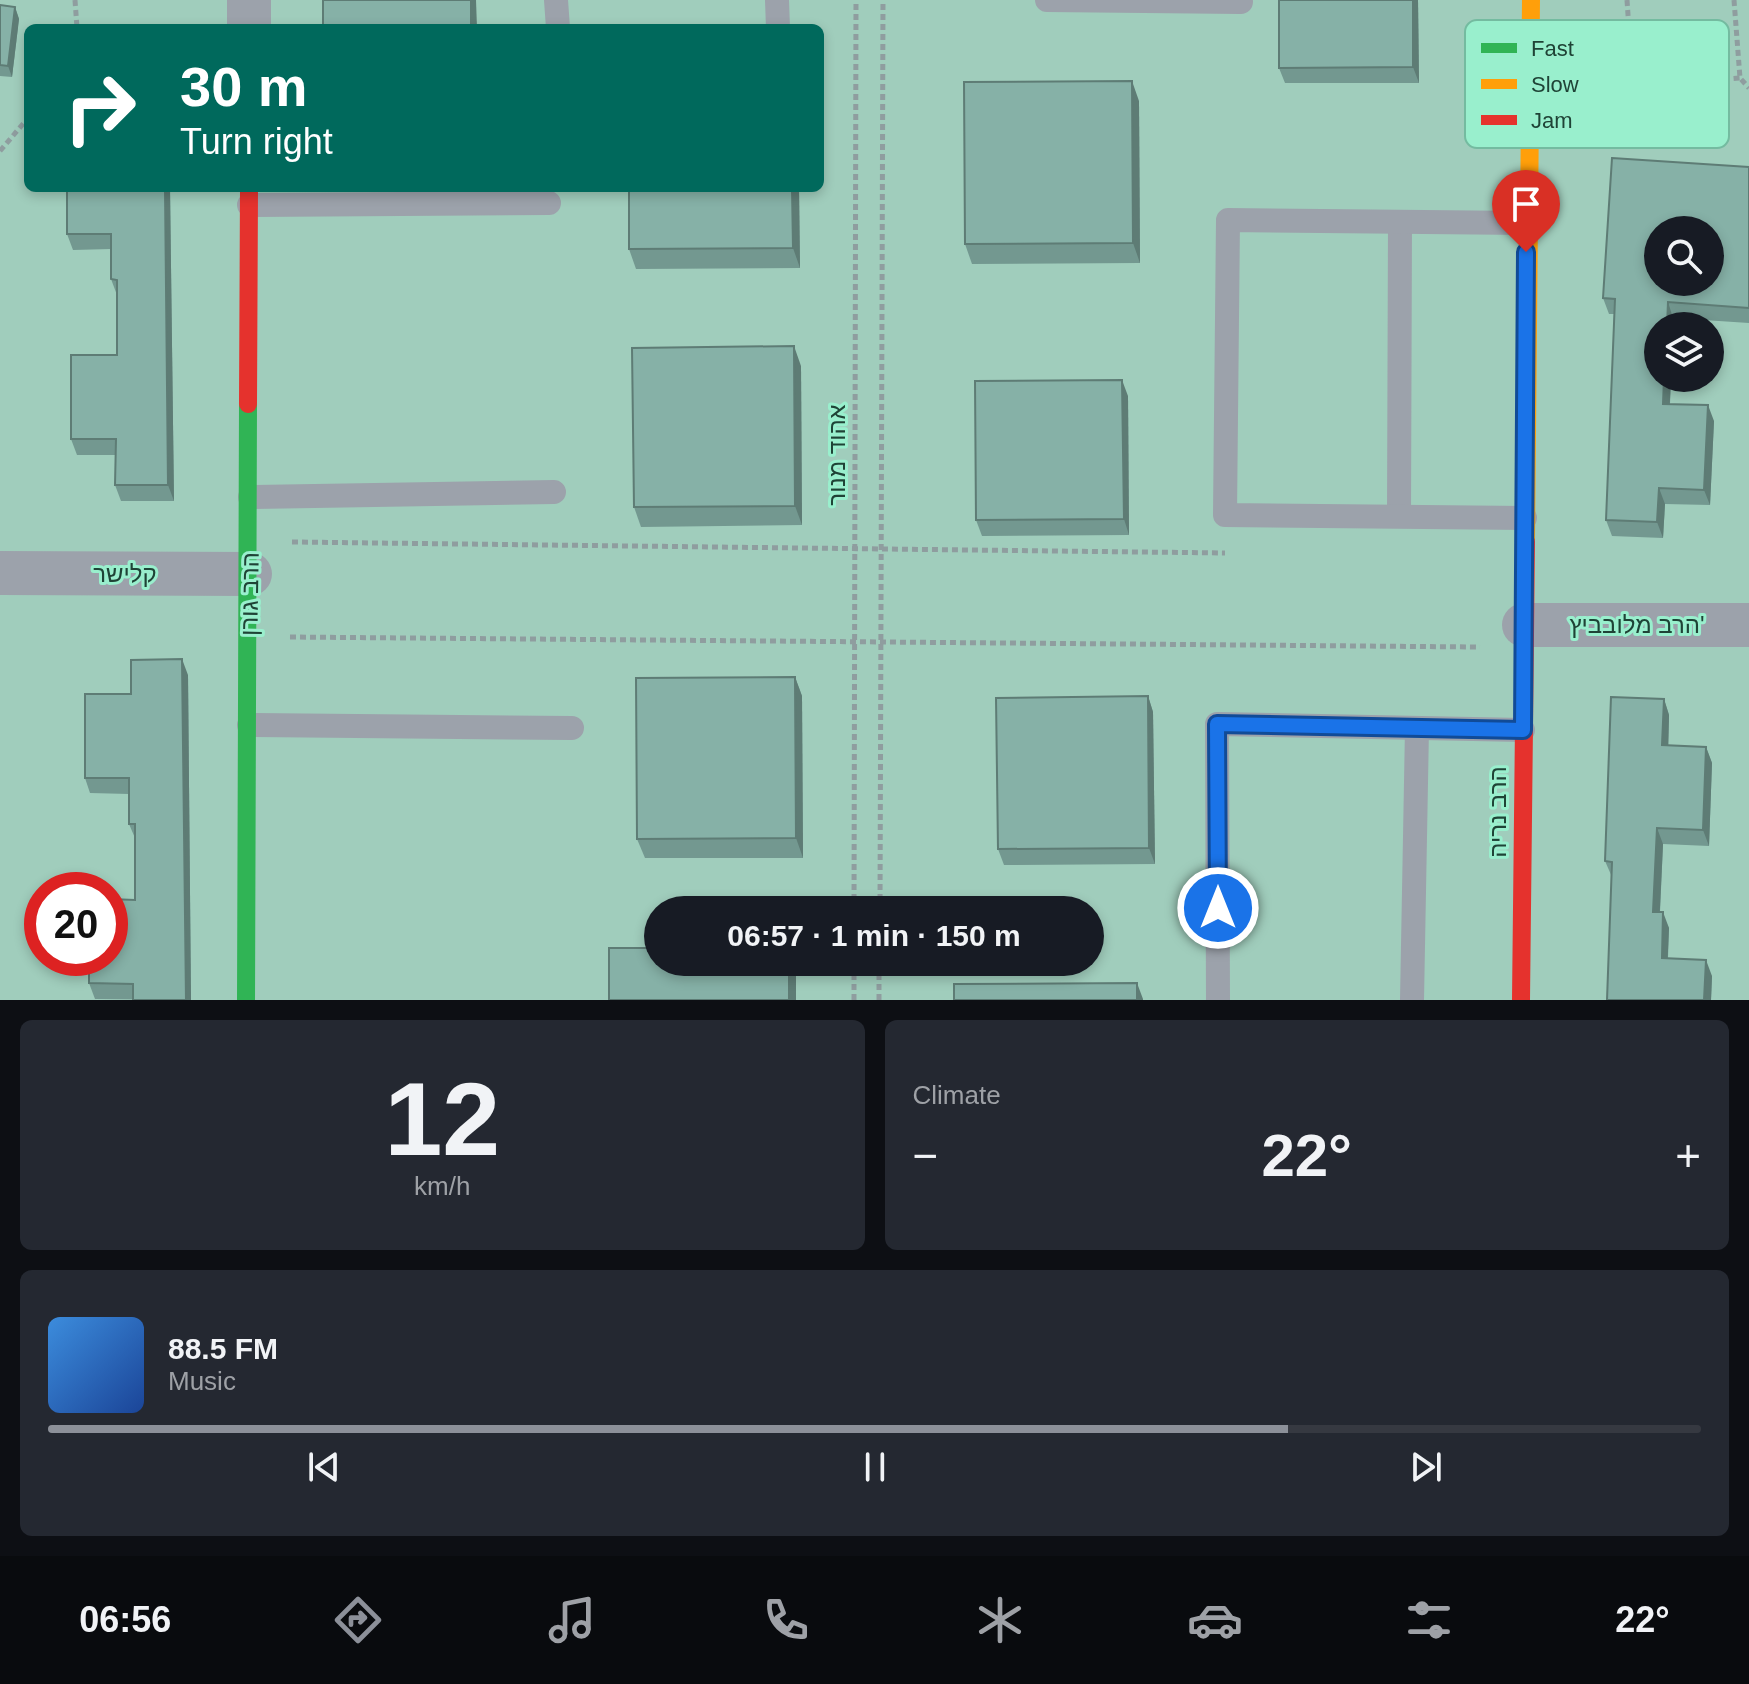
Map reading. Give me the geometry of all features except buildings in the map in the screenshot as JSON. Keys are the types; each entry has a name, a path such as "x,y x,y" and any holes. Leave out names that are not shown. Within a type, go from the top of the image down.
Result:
{"street":[{"path":"249,0 249,24"},
{"name":"הרב נריה","path":"1530,20 1531,0"},
{"name":"הרב נריה","path":"1521,1000 1528,148"},
{"name":"הרב גורן","path":"246,1000 249,196"},
{"name":"קלישר","path":"0,573 250,558"},
{"name":"הרב מלובביץ'","path":"1524,636 1749,625"}],"lane":[{"path":"556,0 558,24"},
{"path":"777,0 778,24"},
{"path":"1047,0 1241,2"},
{"path":"249,196 549,203"},
{"path":"1525,518 1225,515 1228,220 1527,223"},
{"path":"1399,516 1400,222"},
{"path":"250,497 554,492"},
{"path":"1218,1000 1217,724 1523,730"},
{"path":"249,725 572,728"},
{"path":"1412,1000 1417,728"}],"path":[{"path":"75,0 77,24"},
{"name":"אהוד מנור","path":"854,896 856,0"},
{"path":"880,896 883,0"},
{"path":"1627,0 1628,20"},
{"path":"1734,0 1740,78 1749,88"},
{"path":"1729,79 1740,78"},
{"path":"0,151 24,123"},
{"path":"250,558 855,548 1226,553"},
{"path":"249,637 881,642 1524,636"},
{"path":"854,976 854,1000"},
{"path":"879,976 879,1000"}],"traffic: fast":[{"path":"246,1000 248,404"}],"traffic: slow":[{"path":"1531,0 1531,20"},
{"path":"1526,542 1530,148"}],"traffic: jam":[{"path":"248,404 249,192"},
{"path":"1521,1000 1526,542"}],"route":[{"path":"1218,908 1217,724 1523,730 1526,252"}]}
